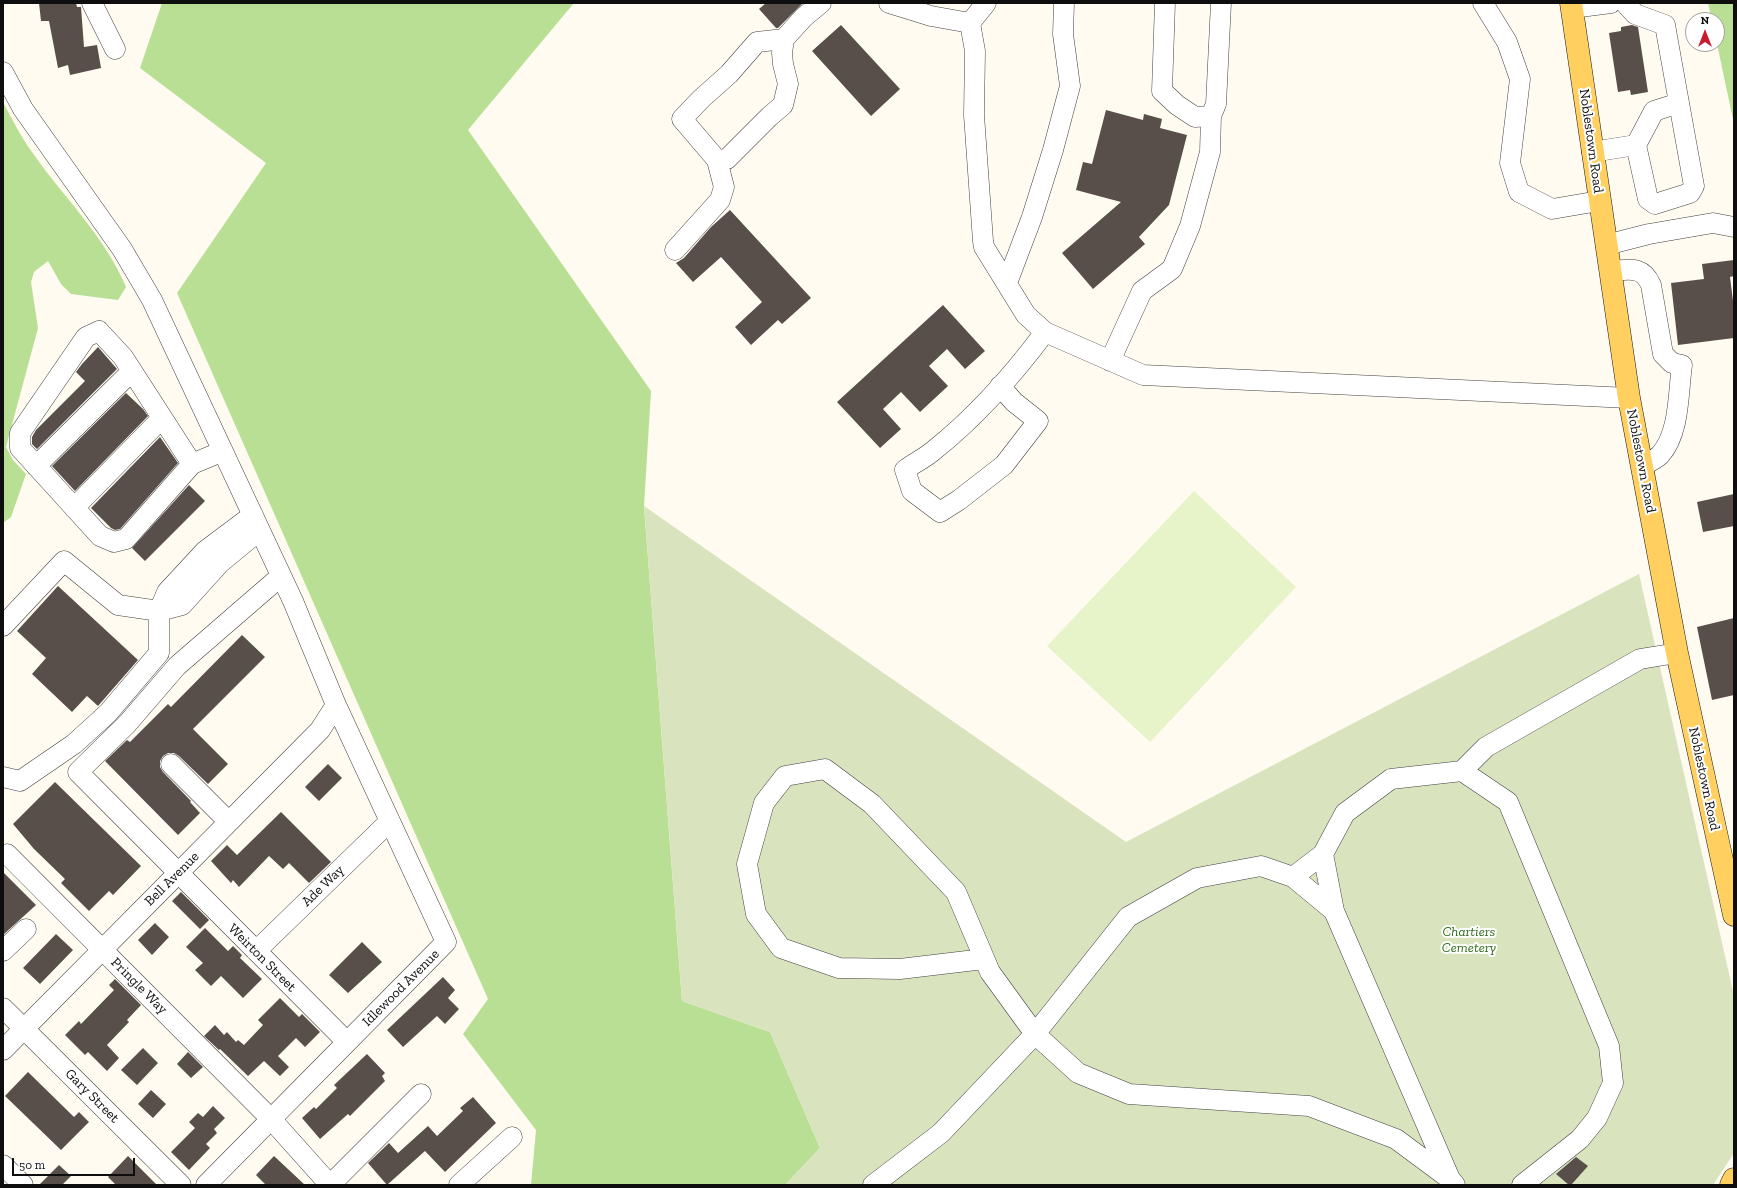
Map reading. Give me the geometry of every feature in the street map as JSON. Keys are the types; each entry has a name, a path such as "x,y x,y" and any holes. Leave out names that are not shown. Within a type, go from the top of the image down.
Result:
{"main road":[{"name":"Noblestown Road","path":"1572,5 1599,201 1629,398 1677,653 1734,914"},
{"path":"1731,1185 1734,1179"}],"street":[{"path":"92,3 115,49"},
{"path":"717,160 727,159 783,105 788,84 782,53 784,39 804,17 821,3"},
{"path":"889,3 930,16 970,24"},
{"path":"986,3 970,24 976,51 974,115 984,248 1026,314 1045,332 1143,376 1629,398"},
{"path":"1007,283 1032,217 1053,150 1070,86 1063,34 1064,3"},
{"path":"1165,3 1162,91 1177,105 1195,117 1211,116"},
{"path":"1110,361 1142,291 1172,269 1190,226 1210,152 1211,116 1216,104 1219,76 1221,3"},
{"path":"1483,3 1507,42 1520,79 1510,163 1519,192 1552,209 1599,201"},
{"path":"1572,5 1611,3"},
{"path":"1625,3 1635,14 1665,25 1679,102 1694,186 1690,193 1655,204 1648,199 1636,145 1654,111 1679,102"},
{"path":"675,250 720,200 724,186 717,160 682,119 701,99 729,74 758,42 784,39"},
{"name":"Idlewood Avenue","path":"3,72 23,109 122,249 152,300 257,523 336,704 446,942 206,1185"},
{"path":"1592,152 1636,145"},
{"path":"1606,245 1649,234 1713,223 1734,227"},
{"path":"1610,271 1634,269 1647,276 1651,285 1656,307 1664,354 1672,363 1682,365 1674,428 1668,444 1660,456 1642,466"},
{"path":"192,464 123,357 99,331 86,337 20,433 20,448 100,536 114,542 126,539 192,464 223,451"},
{"path":"1000,386 1014,402 1038,421 1004,465 959,500 940,512 912,491 905,470 933,451 973,415 1000,386 1018,368 1045,332"},
{"path":"36,466 132,371"},
{"path":"74,508 162,418"},
{"path":"3,626 64,561 118,605 159,611 182,605 257,523"},
{"name":"Weirton Street","path":"281,576 177,666 127,724 78,772 347,1042"},
{"path":"3,777 20,781 74,744 108,713 159,653 159,611"},
{"path":"1293,877 1323,854 1345,813 1391,779 1462,771 1486,747 1640,659 1677,653"},
{"name":"Bell Avenue","path":"3,1050 320,730 336,704"},
{"path":"171,764 229,822"},
{"path":"984,959 900,969 839,968 781,948 756,914 747,864 764,803 785,776 825,769 872,804 956,892 990,972 1035,1034 1078,1073 1128,1094 1309,1106 1396,1139 1453,1182"},
{"path":"1462,771 1508,802 1609,1046 1613,1083 1597,1118 1580,1139 1522,1185"},
{"name":"Ade Way","path":"256,951 390,821"},
{"name":"Pringle Way","path":"7,854 271,1119 330,1185"},
{"path":"1323,854 1334,911 1453,1182"},
{"path":"873,1185 941,1133 1035,1034 1128,917 1197,878 1261,866 1293,877 1334,911"},
{"path":"3,951 26,929"},
{"name":"Gary Street","path":"3,1008 181,1185"},
{"path":"330,1185 421,1094"},
{"path":"459,1185 512,1137"},
{"path":"3,1165 23,1185"}],"green space":[{"path":"162,3 574,3 468,130 651,391 644,506 682,1001 770,1032 820,1148 785,1185 531,1185 536,1130 463,1034 488,999 177,293 266,163 140,68"},
{"path":"1708,3 1734,3 1734,124 1719,52 1725,52 1725,12 1710,12"},
{"path":"3,102 28,146 44,169 83,217 107,251 126,287 118,300 71,294 61,284 48,261 34,272 31,282 38,328 6,447 13,460 26,474 11,517 3,523"},
{"path":"1194,491 1296,587 1150,742 1047,646"},
{"name":"Chartiers Cemetery","path":"644,506 1126,842 1639,574 1734,996 1734,1153 1713,1185 785,1185 820,1148 770,1032 682,1001"}],"building":[{"path":"39,3 76,3 77,7 81,7 84,47 97,45 101,68 70,75 68,65 58,68 49,21 41,21"},
{"path":"766,3 803,3 778,28 776,28 759,9"},
{"path":"841,25 900,89 871,116 812,51"},
{"path":"1632,25 1638,27 1648,92 1631,95 1630,90 1618,92 1609,33 1621,31 1621,27"},
{"path":"1106,110 1143,120 1144,114 1162,119 1160,128 1187,135 1169,205 1139,237 1145,244 1093,289 1062,253 1121,202 1076,190 1083,162 1092,164"},
{"path":"730,210 811,298 782,324 778,320 751,345 735,327 762,302 721,257 693,282 676,263 684,258 711,227"},
{"path":"1734,260 1734,276 1730,277 1734,309 1734,338 1678,345 1671,283 1704,279 1702,264"},
{"path":"943,305 985,351 965,369 947,349 929,366 948,386 920,412 901,392 883,409 901,429 880,448 837,402"},
{"path":"98,347 117,369 37,449 32,444 32,437 36,430 85,381 76,372"},
{"path":"126,393 143,409 148,416 75,491 52,466"},
{"path":"160,437 178,463 120,529 115,530 111,528 91,508"},
{"path":"189,485 205,501 145,561 132,548"},
{"path":"1734,494 1734,526 1703,532 1697,502"},
{"path":"58,586 138,660 98,706 87,696 72,712 32,674 46,658 17,631"},
{"path":"1734,618 1734,695 1712,700 1697,627"},
{"path":"242,635 265,657 193,729 228,764 208,784 174,753 168,753 163,756 160,761 160,767 163,772 191,801 190,802 200,813 178,835 105,761 127,740 130,742 168,704 171,707"},
{"path":"328,764 342,778 319,801 305,787"},
{"path":"55,782 141,866 113,895 109,891 89,911 61,883 65,879 34,849 13,824"},
{"path":"281,812 331,862 309,883 289,863 283,869 269,856 239,887 233,880 231,883 211,861 227,845 237,855"},
{"path":"3,872 36,905 3,935"},
{"path":"181,892 209,920 200,929 172,901"},
{"path":"155,923 169,937 152,955 138,940"},
{"path":"205,928 228,951 233,946 242,955 240,958 262,979 243,998 221,976 211,986 195,970 203,963 186,947"},
{"path":"56,934 73,950 40,984 23,968"},
{"path":"362,942 382,962 348,993 329,975"},
{"path":"443,977 455,990 448,998 459,1009 445,1024 437,1016 403,1047 387,1030"},
{"path":"115,979 141,1005 127,1020 129,1022 107,1045 119,1058 107,1071 88,1052 85,1055 65,1035 79,1021 81,1024 114,990 109,985"},
{"path":"280,998 299,1017 302,1014 320,1032 305,1047 296,1038 278,1056 289,1067 280,1076 264,1061 248,1076 204,1036 215,1025 224,1035 227,1032 236,1042 238,1040 244,1045 263,1025 258,1020"},
{"path":"143,1048 158,1063 137,1085 121,1070"},
{"path":"188,1052 203,1067 191,1078 177,1064"},
{"path":"367,1054 385,1073 382,1076 385,1081 350,1116 348,1114 320,1139 302,1118 314,1107 316,1109 337,1088 334,1085"},
{"path":"28,1072 74,1117 79,1112 89,1122 61,1150 5,1096"},
{"path":"151,1090 166,1104 153,1118 138,1104"},
{"path":"473,1097 496,1123 445,1172 425,1151 387,1185 368,1163 389,1143 398,1153 428,1126 437,1136 463,1111 460,1108"},
{"path":"213,1106 225,1118 214,1129 217,1133 206,1144 210,1148 189,1170 171,1152 195,1128 189,1122 198,1113 203,1117"},
{"path":"128,1156 157,1185 116,1185 108,1177"},
{"path":"274,1156 305,1185 266,1185 256,1175"},
{"path":"1576,1157 1588,1166 1571,1185 1569,1185 1556,1174"},
{"path":"59,1165 71,1176 62,1185 39,1185"}]}
